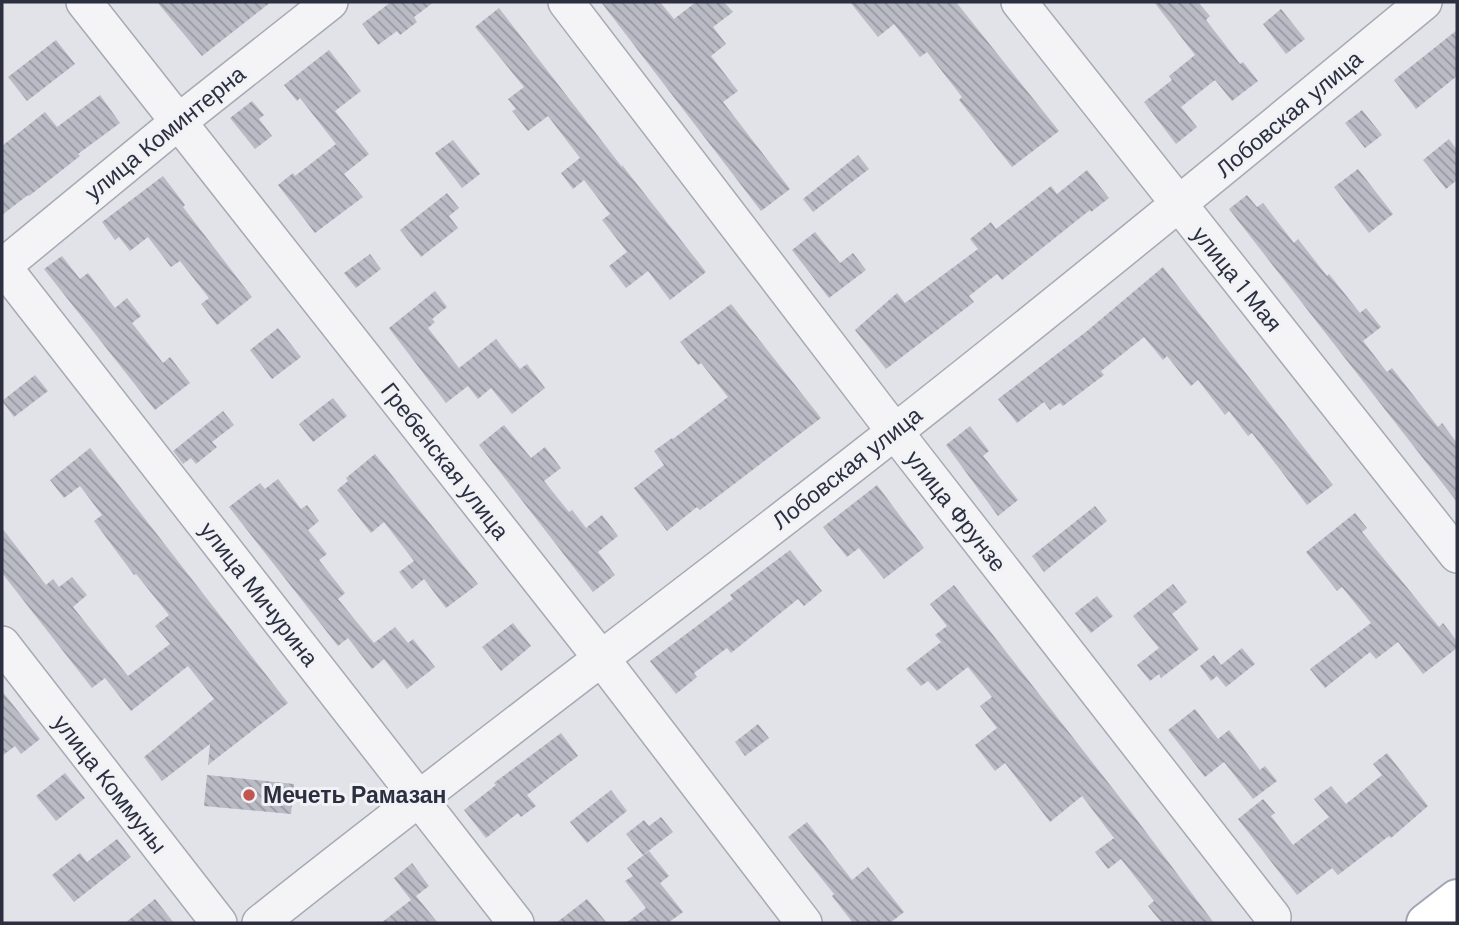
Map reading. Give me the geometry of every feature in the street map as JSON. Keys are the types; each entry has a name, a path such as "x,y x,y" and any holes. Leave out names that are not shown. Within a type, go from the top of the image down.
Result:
{"main road":[{"path":"1426,923 1457,899"}],"street":[{"name":"Гребенская улица","path":"84,2 601,658 804,923"},
{"name":"улица Коминтерна","path":"2,266 330,2"},
{"name":"улица Фрунзе","path":"566,2 895,432 1273,917"},
{"name":"улица 1 Мая","path":"1019,2 1457,555"},
{"name":"Лобовская улица","path":"260,923 417,798 895,432 1178,205 1424,2"},
{"name":"улица Мичурина","path":"2,266 516,923"},
{"name":"улица Коммуны","path":"2,644 219,923"}],"building":[{"path":"157,2 271,2 202,56"},
{"path":"391,2 434,2 414,17 417,22 400,35 397,31 378,45 362,24"},
{"path":"601,2 660,2 674,19 696,2 724,2 733,12 713,27 726,44 711,56 738,91 723,102 790,189 761,211"},
{"path":"850,2 956,2 1059,131 1012,167 959,100 962,97 927,52 920,57 894,24 878,37"},
{"path":"1154,2 1198,2 1210,16 1206,20 1240,64 1243,62 1258,81 1232,101 1215,80 1181,107 1197,127 1176,144 1144,102 1172,80 1169,76 1195,55"},
{"path":"499,8 706,272 670,300 648,271 626,288 609,266 627,252 602,220 610,214 584,180 573,189 561,173 580,158 548,116 528,131 512,111 516,109 508,99 524,87 475,27"},
{"path":"1281,9 1305,39 1286,54 1263,24"},
{"path":"1457,30 1457,76 1416,109 1394,80"},
{"path":"56,40 75,64 27,101 8,77"},
{"path":"329,50 361,91 335,111 369,154 344,174 363,197 315,233 278,185 293,173 295,176 336,144 300,98 297,101 284,85"},
{"path":"100,95 120,123 2,215 2,146 45,112 57,127"},
{"path":"252,101 264,115 259,119 272,136 255,149 230,118"},
{"path":"1362,110 1382,135 1365,148 1345,123"},
{"path":"1449,139 1457,150 1457,180 1446,189 1423,160"},
{"path":"453,140 480,174 462,188 435,153"},
{"path":"858,155 869,169 813,212 803,199"},
{"path":"1358,169 1393,214 1369,233 1334,187"},
{"path":"1087,170 1109,198 1002,280 997,274 969,296 974,302 886,369 855,330 897,293 905,303 978,249 970,239 991,222 996,229 1051,186 1057,194"},
{"path":"163,176 185,205 183,207 252,297 217,325 201,304 209,298 180,261 171,267 148,237 130,251 119,237 115,240 102,222"},
{"path":"447,193 459,208 449,216 458,228 421,257 400,230"},
{"path":"1247,195 1257,207 1263,203 1294,243 1298,239 1360,313 1366,308 1381,327 1363,341 1387,372 1392,368 1438,427 1442,423 1457,443 1457,502 1229,209"},
{"path":"815,232 840,263 853,253 866,270 829,298 792,250"},
{"path":"370,254 381,269 356,288 344,273"},
{"path":"62,256 80,279 88,273 115,308 127,298 141,316 132,323 163,363 170,357 190,383 155,410 44,269"},
{"path":"1163,267 1333,485 1307,505 1252,433 1248,436 1229,411 1225,415 1198,380 1191,386 1167,356 1163,360 1144,337 1101,371 1104,375 1063,406 1060,403 1050,410 1044,402 1017,423 998,399 1087,331"},
{"path":"435,291 447,307 432,319 435,322 428,328 459,368 496,339 520,369 527,364 545,388 512,414 491,388 478,399 468,386 446,403 389,328"},
{"path":"731,304 821,418 700,510 697,507 667,531 634,488 664,465 654,451 728,397 680,342"},
{"path":"278,328 301,357 272,379 250,350"},
{"path":"35,375 48,391 14,417 2,401"},
{"path":"333,398 347,416 313,442 299,424"},
{"path":"223,411 234,425 212,442 217,447 196,464 191,458 183,464 173,451"},
{"path":"504,425 531,458 545,447 561,468 544,481 569,512 572,510 586,528 602,515 618,536 598,552 615,575 593,592 479,445"},
{"path":"970,426 989,451 983,456 1018,500 998,516 946,445"},
{"path":"90,448 288,703 208,765 210,744 162,781 144,757 214,699 188,666 131,711 105,678 92,688 2,573 2,528 46,585 53,579 59,587 72,577 87,595 73,607 128,676 170,644 155,626 169,615 136,574 134,575 94,521 102,515 80,486 64,498 50,480"},
{"path":"375,454 478,584 446,608 424,579 412,589 399,572 414,561 384,522 371,533 337,490 348,481 346,478"},
{"path":"278,479 301,509 307,505 319,521 308,530 327,554 319,560 345,593 338,599 374,643 395,627 408,643 413,639 435,667 407,689 384,659 372,669 348,638 338,646 229,507 260,483 265,489"},
{"path":"877,485 924,548 884,579 859,548 847,557 823,527"},
{"path":"1095,506 1107,521 1044,572 1032,556"},
{"path":"1355,513 1367,528 1362,532 1439,627 1443,623 1457,641 1457,648 1423,674 1398,642 1376,659 1370,652 1325,688 1310,669 1371,623 1342,587 1337,591 1306,552"},
{"path":"790,550 822,591 804,606 798,599 731,653 727,648 694,673 697,677 676,694 650,661 733,599 730,595"},
{"path":"1173,584 1187,602 1172,614 1199,649 1161,678 1159,674 1150,681 1137,665 1159,648 1133,616"},
{"path":"954,585 1214,923 1162,923 1148,906 1154,901 1121,859 1108,869 1095,852 1114,838 1082,796 1050,822 1005,763 995,771 975,745 997,728 980,706 992,697 968,667 937,691 928,681 921,686 906,669 941,642 935,635 947,626 930,604"},
{"path":"1097,596 1113,616 1091,633 1075,613"},
{"path":"513,623 531,646 501,671 482,647"},
{"path":"1242,648 1255,664 1226,687 1217,676 1211,681 1200,666 1214,655 1221,665"},
{"path":"2,691 40,739 21,754 15,746 2,756"},
{"path":"1195,709 1218,739 1229,730 1260,770 1265,766 1277,781 1253,799 1224,762 1205,777 1168,730"},
{"path":"758,724 769,738 745,756 735,742"},
{"path":"561,733 578,756 527,795 536,806 521,817 518,813 486,838 464,810 496,785 494,783"},
{"path":"1387,753 1428,806 1391,838 1389,836 1338,875 1332,868 1297,895 1238,819 1263,799 1275,813 1271,816 1293,845 1329,817 1314,799 1331,786 1346,804 1382,775 1373,764"},
{"path":"65,773 85,798 56,821 36,796"},
{"name":"Мечеть Рамазан","path":"207,775 294,784 291,814 204,806"},
{"path":"611,790 627,811 587,843 570,822"},
{"path":"661,817 673,832 643,855 626,834 644,820 649,826"},
{"path":"807,822 852,880 868,867 904,912 890,923 853,923 832,896 834,894 788,837"},
{"path":"117,839 131,857 74,902 52,875 80,853 87,862"},
{"path":"649,851 669,876 660,883 683,912 668,923 626,923 646,908 625,881 633,876 627,868"},
{"path":"412,863 429,886 416,896 438,923 381,923 411,900 394,878"},
{"path":"155,899 174,923 125,923"},
{"path":"587,899 607,923 556,923"}],"place":[{"name":"Мечеть Рамазан","path":"249,795"}]}
